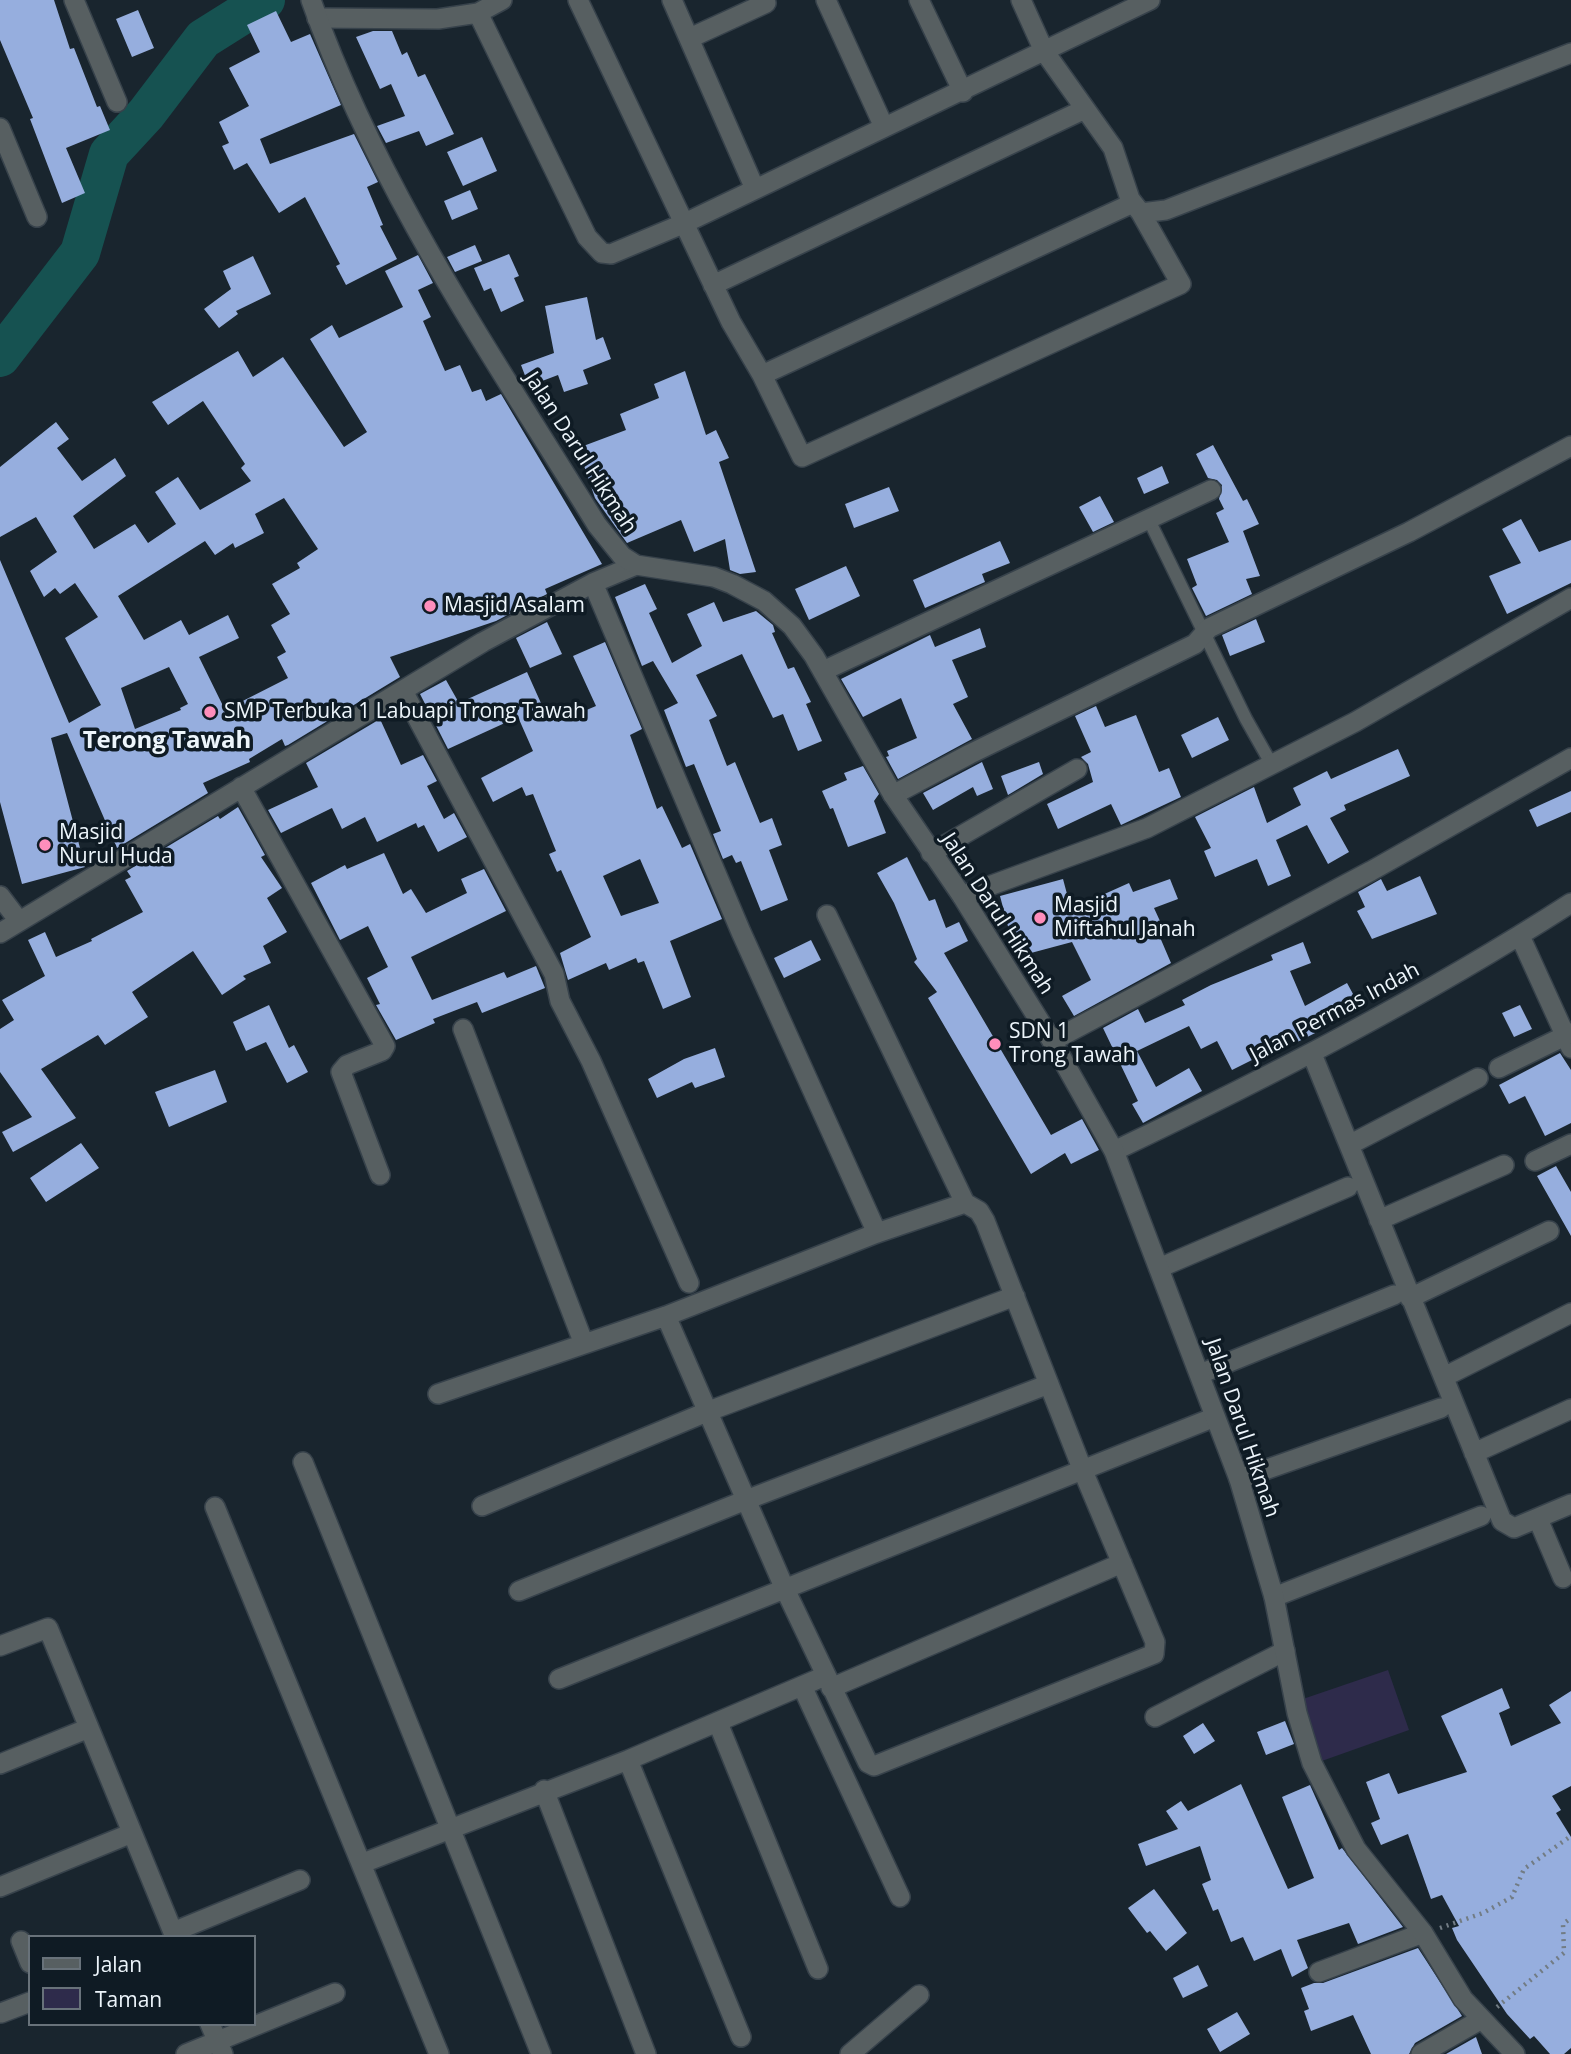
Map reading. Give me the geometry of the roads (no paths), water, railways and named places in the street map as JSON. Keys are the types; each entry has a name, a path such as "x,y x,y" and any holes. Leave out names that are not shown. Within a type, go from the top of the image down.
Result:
{"street":[{"path":"74,0 117,102"},
{"path":"313,7 438,19 478,13 502,0"},
{"path":"578,0 713,285 762,375 802,457 1181,284 1137,208 1113,148 1044,51 1021,0"},
{"path":"672,0 755,189"},
{"path":"826,0 884,127"},
{"path":"919,0 963,92"},
{"path":"478,13 593,246 602,253 621,252 685,223 963,92 1044,51 1116,8 1150,0"},
{"path":"690,38 766,3"},
{"name":"Jalan Darul Hikmah","path":"313,7 397,195 454,298 597,526 622,556 636,565 714,577 749,592 792,626 822,671 894,795 962,896 1052,1041 1114,1151 1239,1479 1275,1597 1305,1747 1327,1797 1356,1849 1423,1933 1463,1999 1515,2054"},
{"path":"762,375 1137,208 1166,210 1571,52"},
{"path":"713,285 1085,109"},
{"path":"0,128 37,217"},
{"path":"894,795 970,754 1195,644 1203,632 1409,532 1571,446"},
{"path":"822,671 1211,490"},
{"path":"0,933 483,642 593,583 636,565"},
{"path":"593,583 741,932 877,1233"},
{"path":"962,896 1147,828 1412,692 1571,598"},
{"path":"403,691 554,974 559,1002 591,1061 690,1283"},
{"path":"1052,1041 1371,871 1571,758"},
{"path":"931,853 1077,769"},
{"path":"241,787 385,1046 382,1051 342,1068 341,1072 380,1175"},
{"path":"0,896 19,921"},
{"name":"Jalan Permas Indah","path":"1114,1151 1312,1054 1520,936 1571,903"},
{"path":"666,1315 784,1587 858,1747 868,1763 874,1766 1138,1664 1154,1654 1155,1642 1083,1471 985,1221 979,1211 965,1203 827,915"},
{"path":"1499,1068 1569,1039 1520,936"},
{"path":"463,1029 584,1344"},
{"path":"1312,1054 1379,1220 1402,1296 1444,1377 1506,1525 1514,1528 1571,1504"},
{"path":"1349,1145 1478,1078"},
{"path":"1535,1161 1571,1144"},
{"path":"1379,1220 1504,1165"},
{"path":"1159,1268 1348,1187"},
{"path":"438,1394 666,1315 877,1233 965,1203"},
{"path":"1200,1374 1402,1296 1549,1231"},
{"path":"482,1506 709,1411 1015,1296"},
{"path":"1444,1377 1571,1313"},
{"path":"519,1591 746,1500 1049,1384"},
{"path":"1239,1479 1441,1408"},
{"path":"1474,1453 1571,1409"},
{"path":"559,1679 1215,1417"},
{"path":"303,1462 541,2054"},
{"path":"215,1507 439,2054"},
{"path":"1275,1597 1481,1516"},
{"path":"1538,1519 1563,1578"},
{"path":"363,1863 451,1826 628,1760 802,1686 828,1682 1122,1563"},
{"path":"0,1646 48,1628 174,1934 300,1880"},
{"path":"1155,1717 1285,1651"},
{"path":"802,1686 900,1897"},
{"path":"718,1723 818,1969"},
{"path":"0,1764 89,1728"},
{"path":"628,1760 741,2037"},
{"path":"544,1790 646,2054"},
{"path":"0,1887 132,1833"},
{"path":"1319,1972 1423,1933"},
{"path":"21,1941 28,1958"},
{"path":"256,2024 335,1993"},
{"path":"850,2054 919,1995"},
{"path":"1,2013 28,2003"},
{"path":"1420,2054 1480,2020"},
{"path":"186,2054 252,2026"}],"lane":[{"path":"1148,518 1272,765"}],"waterway":[{"path":"0,357 80,253 109,154 146,114 203,39 265,0"}],"place":[{"name":"Masjid Asalam","path":"430,606"},
{"name":"SMP Terbuka 1 Labuapi Trong Tawah","path":"210,712"},
{"name":"Masjid Nurul Huda","path":"45,845"},
{"name":"Masjid Miftahul Janah","path":"1040,918"},
{"name":"SDN 1 Trong Tawah","path":"995,1044"}],"district":[{"name":"Terong Tawah","path":"167,741"}]}
